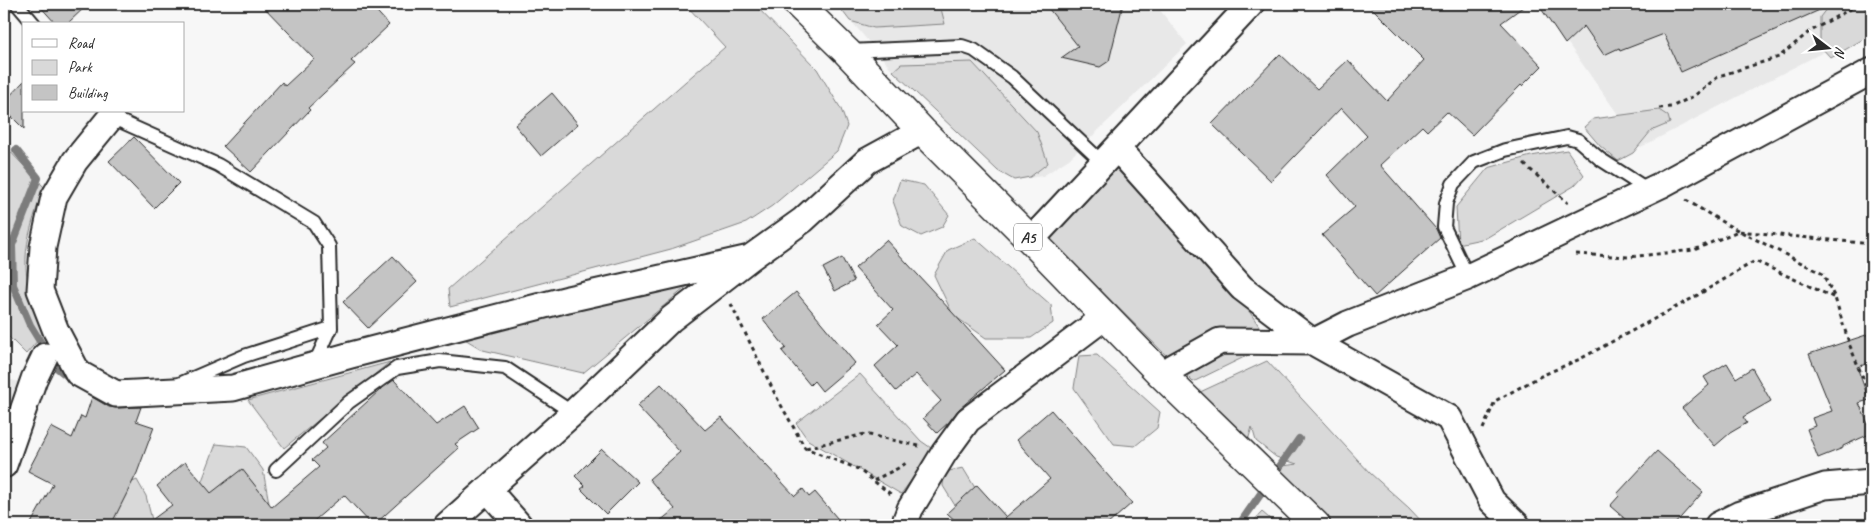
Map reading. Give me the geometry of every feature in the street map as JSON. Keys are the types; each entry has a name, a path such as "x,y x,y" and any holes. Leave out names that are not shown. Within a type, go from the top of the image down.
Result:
{"highway":[{"name":"A5","path":"799,4 1161,374 1316,525"}],"street":[{"path":"1031,240 1250,4"},
{"path":"1161,374 1220,341 1313,342 1348,324 1468,277 1656,188 1872,71"},
{"path":"109,114 75,161 54,197 43,247 40,290 56,331 78,374 116,394 233,388 568,299 750,258"},
{"path":"447,525 573,413 671,319 802,220 867,160 922,131"},
{"path":"1110,156 1242,288 1313,342 1449,418 1492,501 1518,525"},
{"path":"907,517 944,453 968,420 1106,316"},
{"path":"4,465 34,379 45,356"},
{"path":"1718,525 1740,514 1825,486 1872,482"},
{"path":"487,490 519,525"}],"lane":[{"path":"17,4 32,22"},
{"path":"846,51 962,46 974,50 1012,77 1110,156"},
{"path":"109,114 218,165 314,223 329,246 331,328 314,365"},
{"path":"1468,277 1444,227 1446,203 1453,184 1474,162 1505,150 1567,137 1578,140 1600,159 1656,188"},
{"path":"160,392 244,356 331,328"},
{"path":"276,470 349,402 397,368 440,361 505,368 573,413"}],"path":[{"path":"1658,108 1671,107 1694,96 1720,76 1779,58 1809,32 1859,4"},
{"path":"1505,150 1534,171 1587,220"},
{"path":"1656,188 1823,274 1835,298 1850,346 1872,400"},
{"path":"1571,253 1629,257 1694,250 1738,230 1872,244"},
{"path":"1483,435 1483,428 1495,401 1541,376 1580,359 1691,299 1755,261 1835,298"},
{"path":"729,301 776,396 805,448 858,469 874,481 907,517"},
{"path":"805,448 865,434 923,447 917,453"},
{"path":"874,481 883,474 904,466 910,460"}],"shaded area":[{"path":"837,4 1155,4 1187,44 1069,159 1043,176 1014,180 998,171 893,71"},
{"path":"1540,4 1844,4 1862,32 1641,147"},
{"path":"4,378 23,383 4,441"}],"green space":[{"path":"685,4 754,4 817,69 841,109 847,126 837,151 772,206 746,223 671,249 450,307 448,289 725,47"},
{"path":"837,4 938,4 940,5 945,24 874,28 850,21"},
{"path":"1830,4 1865,4 1865,10 1872,7 1872,34 1831,58 1820,46 1820,17"},
{"path":"972,62 1037,132 1048,163 1030,177 1014,180 998,171 893,71 901,64"},
{"path":"1659,110 1668,116 1670,123 1651,131 1633,153 1618,161 1600,146 1584,127 1593,119"},
{"path":"4,145 44,187 27,243 26,259 30,292 46,331 26,354 4,332"},
{"path":"1567,150 1584,175 1574,186 1486,238 1458,244 1456,207 1488,168 1531,156"},
{"path":"1118,158 1237,293 1271,344 1193,382 1046,236"},
{"path":"900,180 924,185 949,215 942,227 921,236 902,226 893,201"},
{"path":"975,238 1051,305 1053,323 1031,338 986,338 953,315 934,275 948,250"},
{"path":"714,264 583,373 483,350 463,338"},
{"path":"1097,355 1160,412 1157,428 1135,446 1114,444 1074,388 1079,356"},
{"path":"1267,361 1370,473 1425,525 1329,525 1269,468 1297,464 1276,457 1256,441 1252,427 1247,444 1198,393"},
{"path":"390,362 284,448 248,400"},
{"path":"860,374 921,441 934,450 901,494 808,440 796,423"},
{"path":"216,444 246,447 263,470 269,503 231,519 226,525 222,525 208,510 200,486"},
{"path":"963,468 983,501 988,525 967,525 943,486 944,472"},
{"path":"137,480 146,496 153,524 113,524 111,507 123,486"},
{"path":"1262,512 1277,525 1250,525"}],"building":[{"path":"38,4 88,4 69,22 54,22"},
{"path":"261,4 370,4 389,25 351,61 355,64 308,108 310,110 251,172 223,146 282,82 285,86 314,59"},
{"path":"1045,4 1123,4 1109,61 1100,67 1061,58 1078,46"},
{"path":"1368,4 1527,4 1501,23 1542,66 1472,135 1447,112 1427,131 1422,126 1380,165 1436,229 1440,238 1375,296 1322,235 1355,207 1327,175 1367,136 1341,108 1271,181 1212,124 1280,54 1317,89 1348,60 1387,101 1424,60"},
{"path":"1538,4 1833,4 1681,72 1664,34 1620,51 1619,48 1604,55 1584,26 1565,44"},
{"path":"22,83 24,129 4,109 4,102"},
{"path":"552,93 578,124 541,156 515,125"},
{"path":"134,137 179,183 154,208 109,161"},
{"path":"886,240 1005,370 959,409 937,433 923,418 941,401 916,374 896,391 875,366 898,345 878,324 893,310 855,268"},
{"path":"393,256 417,282 368,328 343,302"},
{"path":"842,258 854,281 835,291 823,268"},
{"path":"796,292 855,363 822,391 814,381 810,385 782,351 786,348 763,319"},
{"path":"1872,333 1872,362 1857,367 1869,400 1859,403 1872,433 1818,458 1807,429 1815,426 1812,418 1832,411 1809,354"},
{"path":"1727,363 1736,378 1752,368 1771,401 1743,417 1747,423 1730,433 1715,446 1682,408 1709,385 1704,377"},
{"path":"394,380 436,425 465,406 479,428 455,444 459,448 374,525 344,495 309,525 145,525 172,505 157,486 185,462 211,493 242,469 272,507 319,467 312,460 326,448 322,443 380,390"},
{"path":"661,384 705,430 721,417 795,496 803,489 809,497 815,492 843,525 655,525 675,509 649,479 680,452 637,406"},
{"path":"92,397 109,407 141,407 136,421 154,427 137,473 111,525 30,525 53,484 28,471 51,427 72,438 81,416 85,418"},
{"path":"1051,410 1132,503 1107,525 960,525 947,513 977,485 1006,517 1050,479 1016,440"},
{"path":"602,449 638,482 606,514 581,489 585,486 575,476"},
{"path":"1657,451 1703,492 1674,525 1632,525 1610,506 1619,496 1617,494"}],"waterway":[{"path":"16,150 38,178 12,245 13,285 30,325 51,363 71,379"},
{"path":"1239,525 1299,439"}]}
